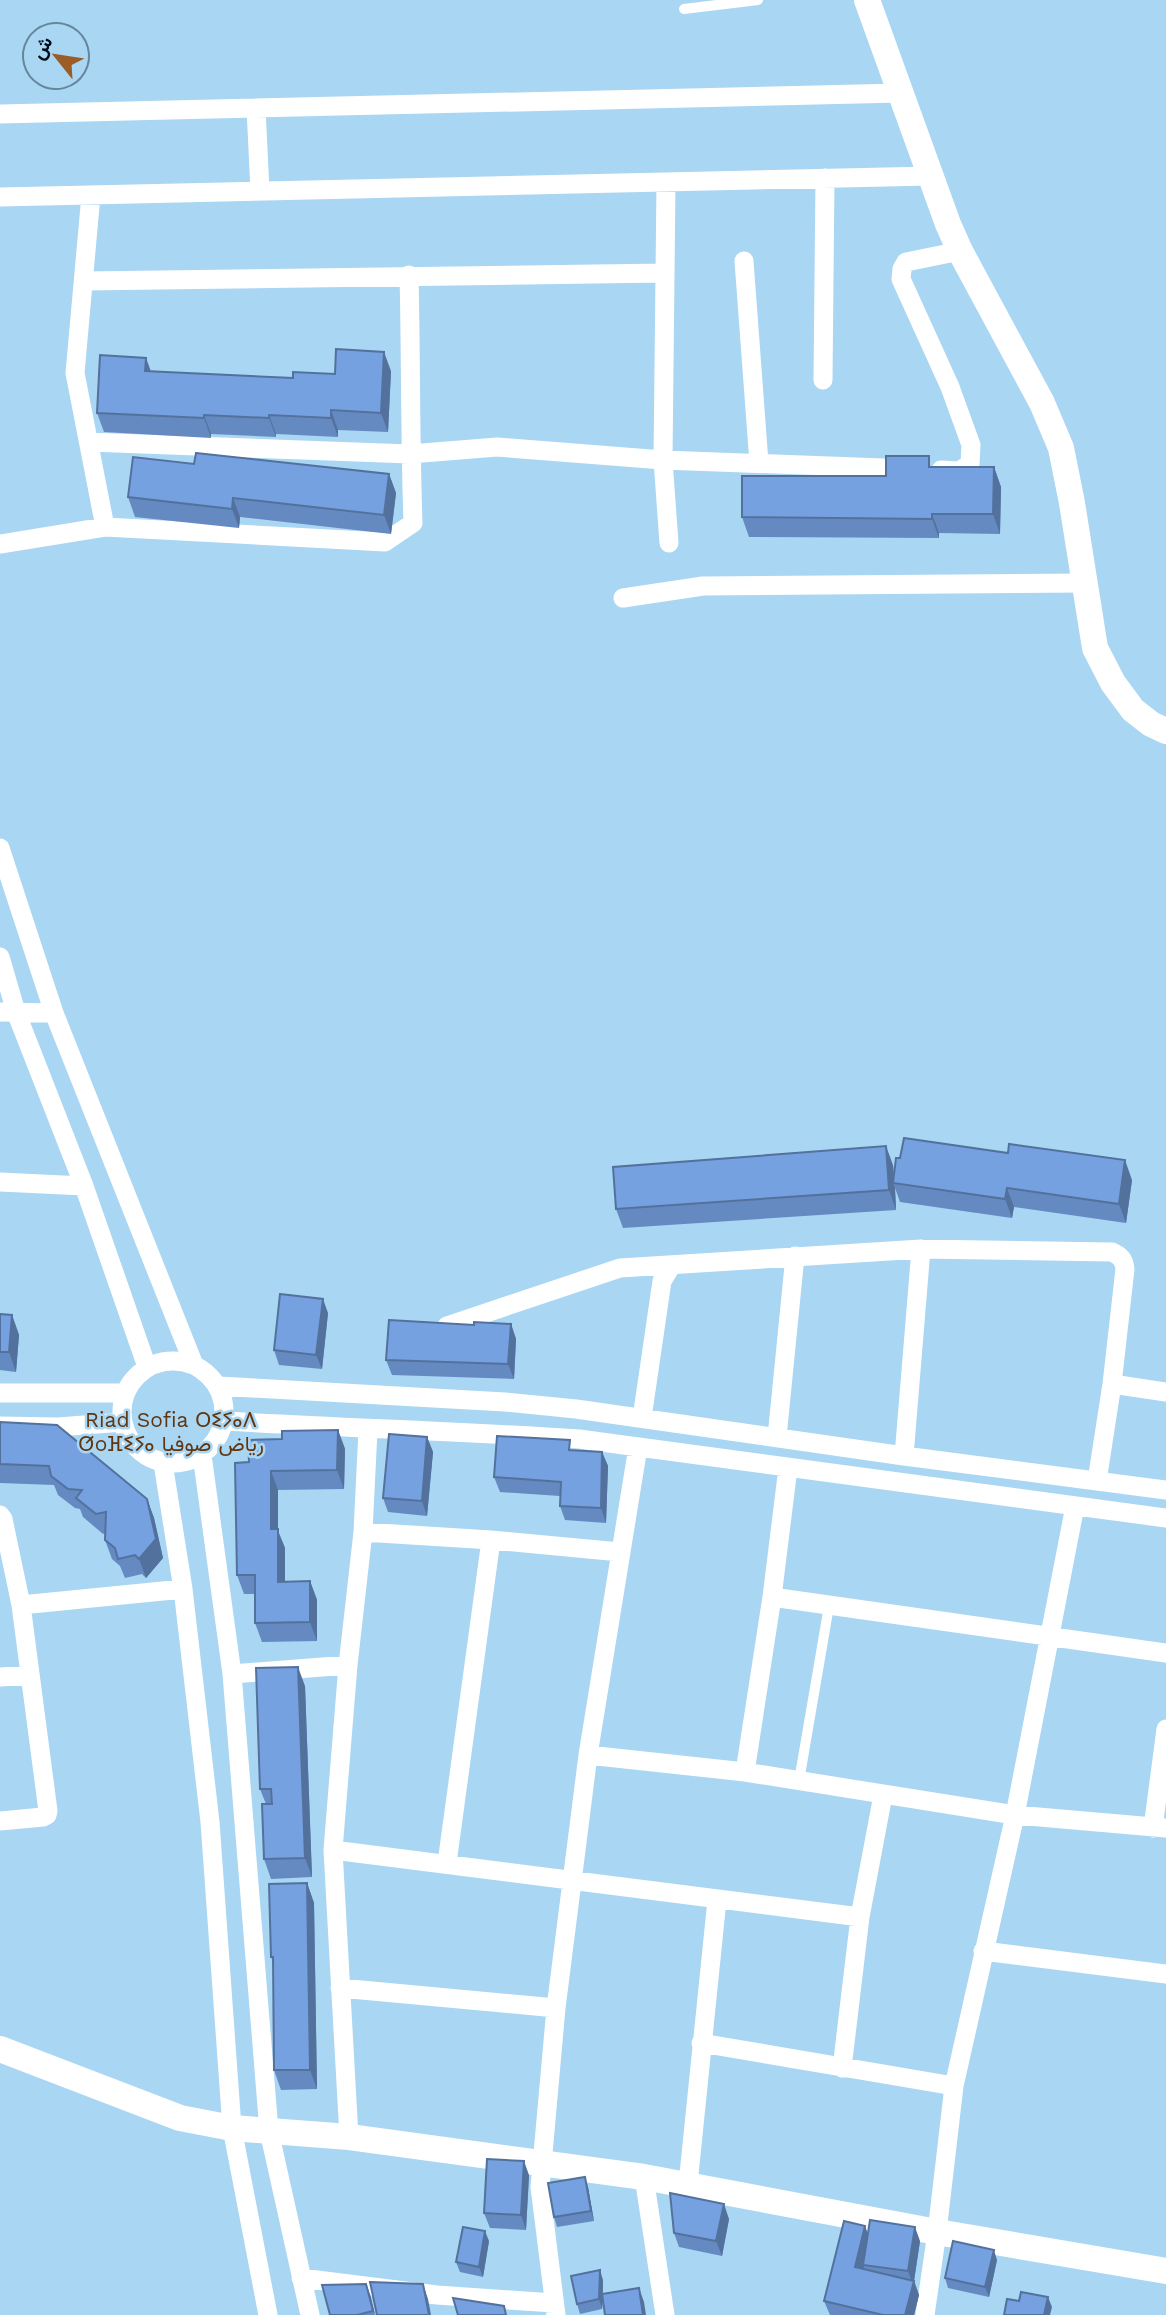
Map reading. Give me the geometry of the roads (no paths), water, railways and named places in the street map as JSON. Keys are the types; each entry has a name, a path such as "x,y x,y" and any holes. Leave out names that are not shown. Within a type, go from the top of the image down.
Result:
{"street":[{"path":"867,0 960,251 1042,403 1061,448 1096,648 1112,683 1133,710 1161,730"},
{"path":"0,114 901,93"},
{"path":"256,108 260,191"},
{"path":"0,197 931,176"},
{"path":"823,380 825,178"},
{"path":"666,182 663,460 669,543"},
{"path":"91,195 75,373 105,527"},
{"path":"89,442 410,454 497,447 663,460 959,471 970,464 971,445 950,387 901,279 906,262 960,251"},
{"path":"744,261 759,463"},
{"path":"84,281 665,273"},
{"path":"0,544 105,527 385,542 413,523 409,275"},
{"path":"624,598 703,586 1084,583"},
{"path":"0,848 54,1013 194,1364"},
{"path":"0,957 8,1012 84,1186 147,1367"},
{"path":"8,1012 54,1013"},
{"path":"0,1182 84,1186"},
{"path":"904,1456 921,1249"},
{"path":"447,1326 620,1268 921,1249 1112,1252 1124,1262 1125,1269 1112,1384 1097,1481"},
{"path":"777,1437 795,1256"},
{"path":"642,1418 662,1281 672,1265"},
{"path":"178,1360 194,1364 208,1373 218,1386 225,1403 224,1421 217,1440 202,1455 184,1463 163,1463 144,1455 130,1441 123,1422 125,1393 138,1374 147,1367 178,1360"},
{"path":"1112,1384 1166,1392"},
{"path":"218,1386 505,1402 576,1409 1166,1490"},
{"path":"0,1393 125,1393"},
{"path":"224,1421 579,1439 1166,1518"},
{"path":"0,1426 58,1427 123,1422"},
{"path":"349,2137 333,1850 348,1665 363,1532 368,1430"},
{"path":"301,2278 555,2309 541,2201 556,2008 588,1755 638,1447"},
{"path":"202,1455 232,1674 268,2131 310,2315"},
{"path":"163,1463 183,1589 209,1822 232,2128 268,2315"},
{"path":"744,1772 772,1597 788,1468"},
{"path":"925,2315 954,2087 1014,1815 1075,1506"},
{"path":"0,1515 21,1605 48,1811 43,1817 0,1821"},
{"path":"363,1532 620,1552"},
{"path":"447,1863 491,1540"},
{"path":"21,1605 183,1589"},
{"path":"772,1597 1166,1653"},
{"path":"232,1674 348,1665"},
{"path":"0,1677 30,1675"},
{"path":"588,1755 744,1772 1014,1815 1159,1828 1166,1729"},
{"path":"842,2068 860,1917 883,1795"},
{"path":"333,1850 860,1917"},
{"path":"688,2184 717,1900"},
{"path":"983,1951 1166,1974"},
{"path":"340,1988 556,2008"},
{"path":"701,2043 954,2087"},
{"path":"0,2049 180,2118 232,2128 349,2137 644,2177 937,2232 1166,2271"},
{"path":"644,2177 666,2315"},
{"path":"437,2295 443,2315"}],"lane":[{"path":"684,9 758,0"},
{"path":"799,1781 829,1606"}],"district":[{"name":"Riad Sofia ⵔⵉⵢⴰⴷ ⵚoⴼⵉⵢⴰ رياض صوفيا","path":"171,1432"}]}
